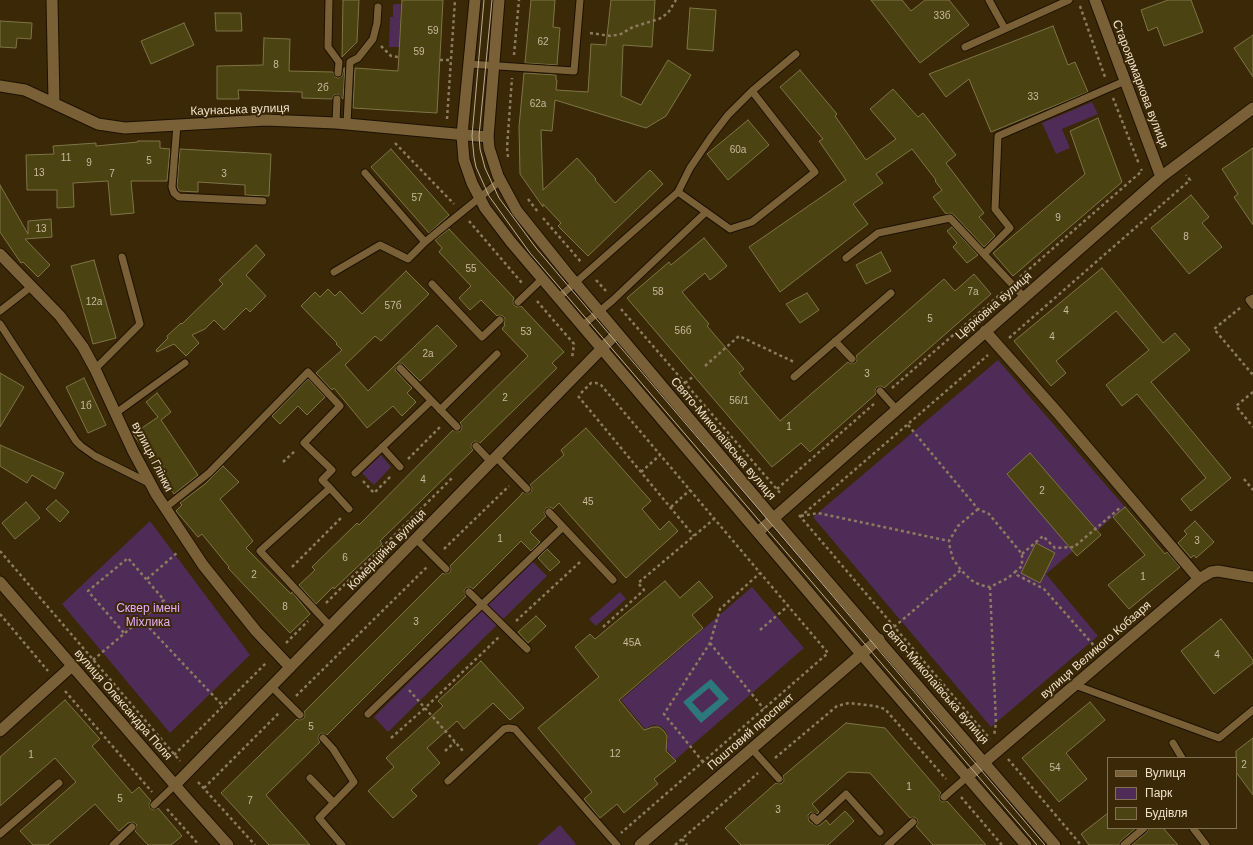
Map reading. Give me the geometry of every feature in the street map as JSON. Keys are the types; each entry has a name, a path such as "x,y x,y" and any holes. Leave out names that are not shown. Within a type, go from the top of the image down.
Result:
{"street":[{"path":"52,0 54,102"},
{"path":"475,0 462,134 464,160 472,183 485,208 511,242 558,298 1026,845"},
{"name":"Свято-Миколаївська вулиця","path":"499,0 488,137 492,161 500,181 517,211 617,333 774,518 1056,845"},
{"name":"Староярмаркова вулиця","path":"1095,0 1161,177"},
{"name":"Каунаська вулиця","path":"0,86 25,90 54,102 98,124 125,128 266,120 342,123 488,137"},
{"name":"Церковна вулиця","path":"758,532 1161,177 1253,108"},
{"name":"вулиця Глінки","path":"0,254 60,316 83,348 95,369 150,483 165,508 203,565 256,631 290,667"},
{"path":"985,331 1199,579"},
{"name":"Комерційна вулиця","path":"175,785 617,333"},
{"name":"вулиця Великого Кобзаря","path":"967,777 1199,579 1211,572 1218,571 1253,577"},
{"name":"вулиця Олександра Поля","path":"0,582 228,845"},
{"name":"Поштовий проспект","path":"640,845 879,640"},
{"path":"0,731 72,666"}],"lane":[{"path":"329,0 328,47 339,62 338,73"},
{"path":"469,64 574,71 580,0"},
{"path":"989,0 1005,29"},
{"path":"965,47 1069,0"},
{"path":"342,123 350,62 358,58 373,39 377,23 378,7"},
{"path":"558,298 576,284 678,192 690,168 711,137 728,116 752,90 796,54"},
{"path":"984,254 1010,228 995,209 998,136 1125,81"},
{"path":"678,192 730,229 752,222 814,172 752,90"},
{"path":"337,99 342,123"},
{"path":"177,125 172,187 174,193 179,197 263,201"},
{"path":"365,173 425,242"},
{"path":"334,272 380,245 408,259 425,242 500,181"},
{"path":"582,326 600,312 706,212"},
{"path":"846,258 878,233 950,218 1024,297"},
{"path":"95,369 140,324 122,257"},
{"path":"518,302 542,279"},
{"path":"432,284 482,337 500,320"},
{"path":"0,311 32,286"},
{"path":"794,377 891,293"},
{"path":"0,324 76,441 95,456 150,483"},
{"path":"835,341 852,359"},
{"path":"440,410 497,354"},
{"path":"116,413 185,362"},
{"path":"400,368 457,427"},
{"path":"165,508 209,473 308,372 340,406 304,443 332,470 322,480 349,509"},
{"path":"880,391 896,410"},
{"path":"355,473 431,401"},
{"path":"476,446 516,478 526,489"},
{"path":"382,447 400,467"},
{"path":"330,488 260,551 330,626"},
{"path":"549,512 614,580"},
{"path":"368,714 563,527"},
{"path":"416,539 446,569"},
{"path":"470,592 527,649"},
{"path":"1076,685 1218,738 1253,710"},
{"path":"271,686 300,715"},
{"path":"448,781 504,729 515,729 615,842"},
{"path":"323,738 333,749 354,782 319,818 342,845"},
{"path":"1173,743 1181,757"},
{"path":"752,749 779,780"},
{"path":"944,796 967,777"},
{"path":"310,778 334,803"},
{"path":"0,834 59,783"},
{"path":"157,802 175,785"},
{"path":"813,816 817,821 846,794 880,832"},
{"path":"888,845 914,822"},
{"path":"113,845 132,827"},
{"path":"1124,845 1143,829"},
{"path":"1194,829 1206,845"}],"path":[{"path":"446,133 454,0"},
{"path":"508,159 507,148 519,0"},
{"path":"577,32 611,36 621,34 633,27 659,19 668,12 676,0"},
{"path":"373,39 391,56 398,57"},
{"path":"440,60 451,60"},
{"path":"380,127 461,212 574,344 571,360"},
{"path":"800,516 908,425 1190,180 1178,165"},
{"path":"528,198 613,300 790,504 993,742 996,723 990,587"},
{"path":"1252,301 1214,329 1253,375"},
{"path":"705,366 739,336 805,367"},
{"path":"685,383 694,376"},
{"path":"572,401 591,383 596,382 601,385 828,653 703,762 615,842"},
{"path":"1253,392 1236,406 1253,427"},
{"path":"578,396 694,536"},
{"path":"908,425 978,508 990,514 1022,554 1022,566 1008,578 990,587 980,585 971,580 961,570 954,559 950,548 949,541 958,526 978,508"},
{"path":"283,462 304,443"},
{"path":"641,472 660,455"},
{"path":"174,755 276,652 458,473"},
{"path":"204,788 516,478"},
{"path":"1244,480 1253,490"},
{"path":"671,507 690,490"},
{"path":"1022,554 1043,536 1055,548 1074,547 1130,498"},
{"path":"283,576 349,509"},
{"path":"800,516 818,513 949,541"},
{"path":"603,627 644,590 638,584 714,519"},
{"path":"0,550 174,755 255,845"},
{"path":"147,579 180,551"},
{"path":"392,738 589,554"},
{"path":"93,660 164,600 128,558 88,591 124,633"},
{"path":"894,627 961,570"},
{"path":"1015,572 1017,575 1044,589 1099,652"},
{"path":"703,762 664,714 710,643 720,609 760,573"},
{"path":"760,630 788,606"},
{"path":"0,614 157,802 199,845"},
{"path":"141,619 223,706"},
{"path":"710,643 764,708"},
{"path":"402,682 471,760"},
{"path":"675,845 837,706 849,703 875,706 885,709 1002,845"},
{"path":"445,751 455,742"},
{"path":"999,750 1081,845"},
{"path":"682,839 687,845"}],"green space":[{"path":"401,4 399,47 389,47 390,17 393,17 393,5"},
{"path":"1092,102 1098,114 1062,129 1070,148 1056,154 1042,123"},
{"path":"998,360 1125,507 1046,574 1098,636 991,727 813,517"},
{"path":"381,455 391,467 374,485 362,473"},
{"name":"Сквер імені Міхлика","path":"150,521 250,655 170,733 62,604"},
{"path":"532,561 547,576 388,732 374,717"},
{"path":"752,587 804,648 675,760 665,747 668,742 668,736 665,730 660,726 653,725 645,729 621,700"},
{"path":"620,592 626,599 596,626 589,619"},
{"path":"560,825 576,844 575,845 537,845"}],"water":[{"path":"711,679 729,699 701,723 683,702","holes":["709,688 719,699 702,713 692,702"]}],"building":[{"path":"343,0 359,0 357,42 342,57"},
{"path":"402,0 443,0 437,113 353,108 355,68 398,71"},
{"path":"531,0 555,0 553,27 560,28 557,65 525,63"},
{"path":"611,0 655,0 652,47 623,45 621,96 641,105 668,60 691,75 666,116 646,128 555,100 552,131 541,130 543,190 577,158 615,203 650,170 663,184 588,256 558,226 561,223 543,204 543,207 520,174 519,127 524,73 556,75 556,90 588,92 591,44 606,45"},
{"path":"871,0 902,0 911,11 925,0 949,0 969,25 920,63"},
{"path":"1168,0 1191,0 1203,32 1164,46 1157,27 1148,31 1141,10"},
{"path":"690,8 716,10 713,51 687,49"},
{"path":"215,13 241,13 242,31 216,31"},
{"path":"0,21 32,23 31,39 17,38 16,48 0,47"},
{"path":"184,23 194,45 151,64 141,41"},
{"path":"1053,26 1068,65 1075,62 1088,92 991,132 969,79 946,97 929,74"},
{"path":"1253,35 1253,77 1234,48"},
{"path":"264,38 290,39 289,71 333,72 335,77 338,78 342,76 345,68 343,99 338,94 334,95 332,99 302,98 302,92 238,90 239,99 217,99 217,66 263,65"},
{"path":"800,70 837,114 835,116 866,160 896,139 870,109 893,89 918,117 923,113 956,155 946,163 984,213 979,217 995,236 984,247 954,215 951,213 946,214 933,197 942,190 912,149 876,174 883,183 853,204 868,224 780,292 749,247 846,180 819,141 823,139 780,87"},
{"path":"1098,118 1122,182 1013,276 993,253 1085,174 1070,131"},
{"path":"748,120 769,145 728,180 707,154"},
{"path":"138,141 160,141 160,148 170,149 167,181 131,181 134,213 111,215 108,181 73,183 74,207 57,208 57,190 27,190 26,155 54,154 53,146 96,143 96,146"},
{"path":"1253,148 1253,225 1234,197 1238,194 1222,169"},
{"path":"180,149 271,154 269,196 245,195 245,185 198,182 198,192 179,191 177,186"},
{"path":"391,149 449,215 429,233 371,167"},
{"path":"0,185 28,234 28,221 51,219 52,237 25,239 50,265 38,277 23,262 21,263 0,232"},
{"path":"1191,195 1209,217 1202,223 1222,247 1189,274 1151,228"},
{"path":"952,227 978,255 967,263 953,247 957,243 947,231"},
{"path":"449,229 514,298 514,305 517,307 521,306 564,352 552,363 557,368 480,443 475,441 472,443 471,447 473,450 380,541 382,544 316,604 299,585 315,570 312,567 357,523 359,525 453,430 458,432 461,430 462,426 460,423 528,356 502,329 505,325 505,319 503,316 497,316 481,300 470,310 459,298 471,286 439,252 442,248 435,240"},
{"path":"704,238 727,266 710,280 705,273 682,292 709,324 707,326 744,369 739,373 780,421 848,362 851,364 855,363 857,360 856,356 944,279 955,291 974,274 991,294 884,388 881,386 877,387 875,390 876,394 810,452 801,443 772,467 627,298 669,262 671,265"},
{"path":"256,245 265,255 246,275 266,296 250,312 246,308 224,330 214,320 205,329 192,335 199,343 186,356 174,344 157,352 156,350 168,338 167,336 181,323 182,324 223,284 219,280"},
{"path":"881,252 891,271 866,284 856,265"},
{"path":"94,260 116,338 93,344 71,266"},
{"path":"1102,268 1163,343 1175,333 1190,350 1151,382 1231,478 1191,511 1181,499 1206,478 1137,394 1122,406 1106,385 1149,350 1116,311 1056,361 1066,373 1051,386 1014,341"},
{"path":"406,271 429,294 381,341 375,336 345,365 368,391 437,325 457,346 420,381 403,364 397,364 395,370 412,388 407,393 416,402 402,416 393,406 367,428 334,388 332,390 316,373 342,350 301,306 315,292 320,297 328,289 335,296 340,291 362,314"},
{"path":"807,293 819,310 800,323 786,304"},
{"path":"0,373 24,387 0,427"},
{"path":"84,378 106,425 88,433 66,387"},
{"path":"308,379 325,397 307,415 298,406 280,424 272,416"},
{"path":"157,393 171,412 161,420 198,475 174,494 133,434 158,417 146,402"},
{"path":"586,428 651,501 642,509 660,530 669,521 678,531 626,578 559,503 553,509 550,507 546,508 544,513 546,516 530,532 540,542 531,551 521,541 473,589 470,587 466,588 464,591 466,596 327,735 322,733 319,735 318,739 320,742 266,795 310,845 269,845 221,793 297,719 303,719 305,716 304,712 443,573 449,573 451,570 450,566 523,492 528,494 531,492 532,488 530,485 564,455 561,450"},
{"path":"0,445 64,473 55,489 32,475 27,483 0,466"},
{"path":"1030,453 1101,535 1077,556 1007,474"},
{"path":"223,466 239,482 220,499 253,541 246,548 291,594 292,592 310,614 290,633 228,568 229,567 202,534 198,537 176,511 182,505 180,503 205,484"},
{"path":"56,500 69,512 60,522 46,509"},
{"path":"26,502 40,518 15,539 2,523"},
{"path":"1125,507 1165,554 1167,552 1180,567 1129,609 1108,585 1145,555 1113,517"},
{"path":"1195,521 1214,542 1196,558 1194,555 1191,558 1178,543 1187,534 1184,531"},
{"path":"1036,543 1055,553 1040,583 1021,573"},
{"path":"547,549 560,562 550,571 538,558"},
{"path":"665,581 680,598 699,581 713,597 692,615 703,628 619,700 644,730 659,727 664,731 667,736 666,751 676,761 654,779 658,784 624,813 617,804 600,818 584,799 592,792 538,728 599,677 575,647 590,634 595,639"},
{"path":"536,616 546,626 528,643 518,632"},
{"path":"1221,619 1253,660 1253,663 1214,694 1181,651"},
{"path":"481,661 524,708 510,720 493,703 464,729 457,721 427,748 440,763 411,790 417,796 393,818 368,791 394,767 386,758 443,706 438,701"},
{"path":"65,700 100,739 92,746 132,793 139,787 151,801 149,804 150,808 153,810 158,808 182,836 171,845 148,845 135,831 137,825 133,822 128,823 119,831 95,804 48,845 33,845 20,831 76,782 55,758 0,806 0,757"},
{"path":"1090,702 1105,720 1066,753 1087,779 1059,802 1022,758"},
{"path":"846,723 885,728 941,793 939,796 940,800 943,802 947,801 986,845 933,845 916,826 918,823 917,819 914,817 910,818 870,773 848,772 812,804 819,812 817,814 811,812 808,815 809,821 816,826 820,825 826,820 830,825 845,811 854,821 828,845 741,845 725,828 776,783 782,783 784,780 783,776"},
{"path":"1253,738 1253,795 1237,773 1236,751"},
{"path":"1107,814 1107,829 1135,829 1121,841 1119,845 1089,845 1081,834"},
{"path":"1148,829 1164,829 1178,845 1132,845"}],"tram line":[{"path":"484,0 472,136 476,167 489,196 530,253 1037,845"},
{"path":"492,0 479,136 480,149 485,168 499,198 536,248 1045,845"}]}
